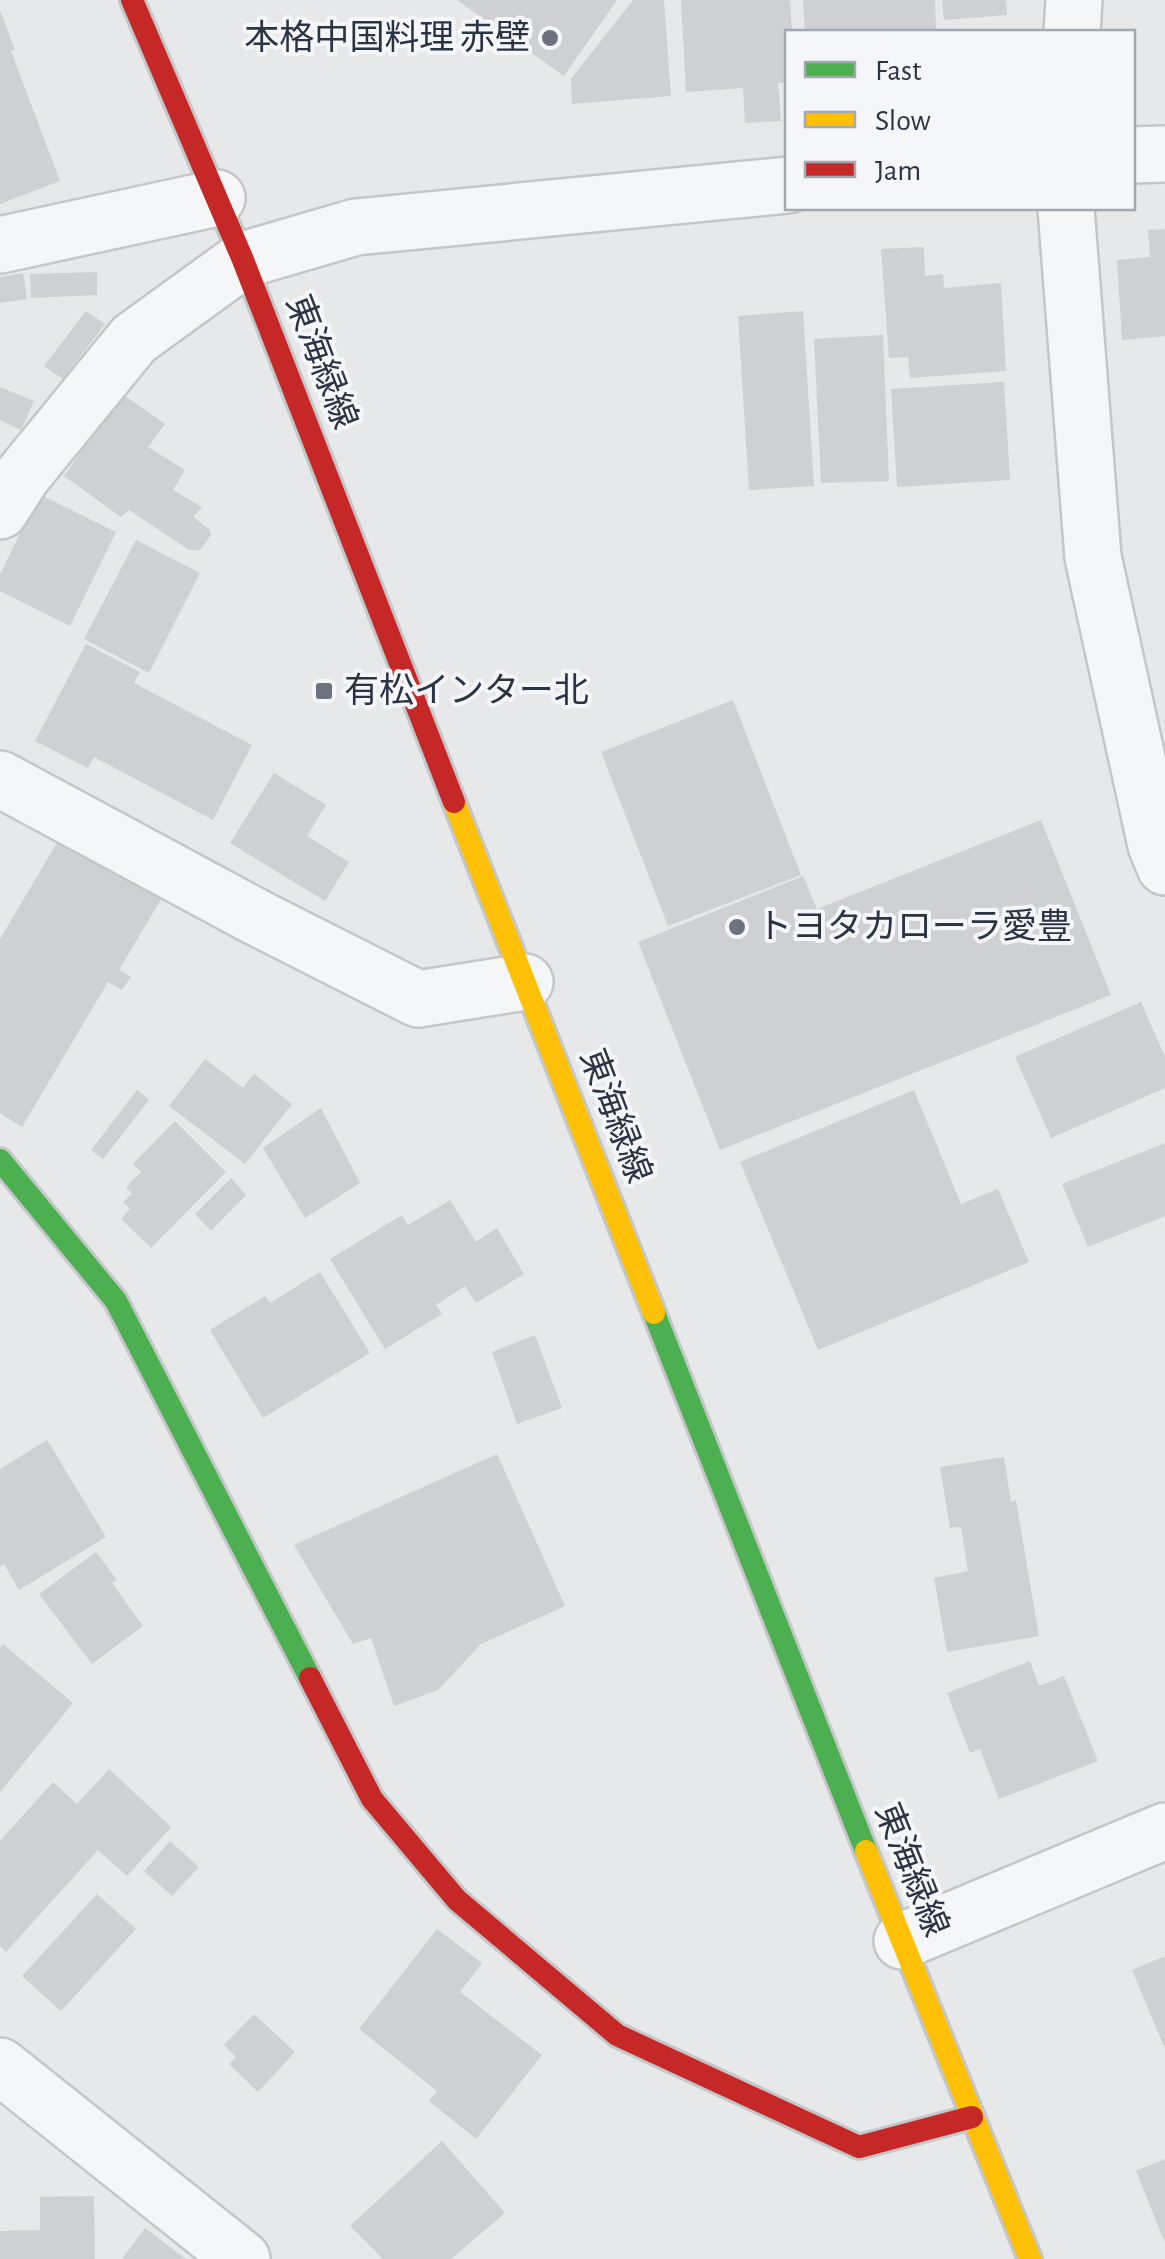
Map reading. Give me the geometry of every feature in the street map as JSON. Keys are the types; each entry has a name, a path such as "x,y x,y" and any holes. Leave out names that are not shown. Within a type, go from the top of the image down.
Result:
{"main road":[{"name":"東海緑線","path":"132,0 243,260 751,1562 1030,2259"},
{"path":"0,1160 116,1301 372,1799 457,1900 617,2036 859,2147 972,2117"}],"street":[{"path":"1072,30 1074,0"},
{"path":"1135,155 1165,154"},
{"path":"0,511 23,475 134,338 243,260 356,227 785,185"},
{"path":"0,245 217,198"},
{"path":"1066,210 1093,556 1156,845 1165,867"},
{"path":"0,779 418,999 525,982"},
{"path":"902,1941 1165,1831"},
{"path":"0,2066 242,2259"}],"building":[{"name":"本格中国料理 赤壁","path":"457,0 617,0 564,76"},
{"path":"633,0 664,0 671,96 572,104 571,79"},
{"path":"681,0 790,0 792,30 785,30 785,83 778,83 781,121 745,123 743,88 686,92"},
{"path":"803,0 935,0 936,30 805,30"},
{"path":"942,0 1006,0 1007,15 944,20"},
{"path":"0,10 15,50 11,51 60,181 0,204"},
{"path":"1165,229 1165,336 1122,340 1117,260 1150,257 1148,230"},
{"path":"924,247 925,276 943,274 944,288 1001,283 1006,371 910,378 908,357 889,358 881,249"},
{"path":"97,272 97,295 31,298 30,274"},
{"path":"23,273 27,299 0,303 0,277"},
{"path":"86,311 105,324 63,379 44,366"},
{"path":"803,311 814,486 749,490 738,316"},
{"path":"883,335 889,481 821,483 814,339"},
{"path":"1004,382 1010,480 897,487 891,389"},
{"path":"0,387 34,401 21,430 0,420"},
{"path":"121,393 165,424 148,447 185,470 173,490 202,507 193,517 211,535 200,550 189,550 129,510 121,517 64,476"},
{"path":"39,494 116,532 70,626 0,591 0,575"},
{"path":"136,540 200,573 149,673 84,639"},
{"path":"86,644 140,672 134,683 252,745 213,820 94,757 88,768 35,741"},
{"path":"733,700 801,875 668,926 601,752"},
{"path":"274,773 326,805 307,836 349,862 325,901 230,843"},
{"path":"1041,820 1111,995 720,1150 638,942 803,876 817,909"},
{"path":"61,836 163,896 119,970 131,977 122,990 108,982 22,1127 0,1113 0,939"},
{"path":"1141,1002 1165,1057 1165,1088 1051,1138 1015,1057"},
{"path":"205,1059 243,1088 254,1074 292,1104 245,1164 169,1106"},
{"path":"137,1090 149,1100 103,1159 91,1150"},
{"path":"914,1090 961,1204 998,1189 1029,1262 818,1350 740,1162"},
{"path":"321,1108 360,1183 305,1218 263,1148"},
{"path":"175,1121 226,1172 151,1248 121,1219 130,1209 123,1202 132,1194 126,1187 141,1172 133,1164"},
{"path":"1165,1143 1165,1216 1088,1247 1062,1184"},
{"path":"231,1178 246,1195 211,1231 195,1214"},
{"path":"450,1200 476,1242 497,1228 524,1274 476,1303 465,1286 436,1305 442,1314 385,1349 330,1259 402,1215 408,1225"},
{"path":"320,1272 370,1353 263,1418 210,1330 265,1296 270,1303"},
{"path":"535,1335 562,1408 517,1424 492,1352"},
{"path":"47,1440 106,1537 19,1590 4,1564 0,1567 0,1469"},
{"path":"497,1454 565,1606 481,1644 438,1690 394,1706 371,1638 353,1644 294,1545"},
{"path":"1004,1457 1011,1502 1016,1500 1039,1636 947,1652 934,1578 968,1571 961,1527 950,1528 940,1467"},
{"path":"96,1552 117,1580 112,1583 143,1626 92,1664 39,1594"},
{"path":"3,1644 73,1703 0,1792 0,1648"},
{"path":"1030,1661 1039,1686 1064,1676 1098,1761 999,1799 980,1749 970,1753 947,1693"},
{"path":"109,1769 171,1827 127,1876 98,1850 6,1952 0,1946 0,1841 53,1782 77,1804"},
{"path":"170,1841 199,1867 172,1896 144,1871"},
{"path":"97,1894 136,1929 61,2011 22,1976"},
{"path":"437,1929 482,1963 460,1992 542,2055 476,2139 429,2101 437,2091 359,2029"},
{"path":"1165,1956 1165,2049 1132,1970"},
{"path":"254,2014 295,2052 258,2092 229,2064 236,2057 224,2045"},
{"path":"442,2141 505,2213 451,2259 383,2259 350,2226"},
{"path":"1165,2159 1165,2243 1136,2171"},
{"path":"94,2196 95,2259 0,2259 0,2231 40,2230 40,2197"},
{"path":"145,2228 186,2259 122,2259"}],"traffic: fast":[{"path":"0,1160 116,1301 310,1678"},
{"path":"654,1313 866,1851"}],"traffic: slow":[{"path":"454,802 654,1313"},
{"path":"866,1851 1030,2259"}],"traffic: jam":[{"path":"132,0 243,260 454,802"},
{"path":"310,1678 372,1799 457,1900 617,2035 859,2147 972,2117"}],"place":[{"name":"本格中国料理 赤壁","path":"550,38"},
{"name":"有松インター北","path":"324,691"},
{"name":"トヨタカローラ愛豊","path":"737,927"}]}
